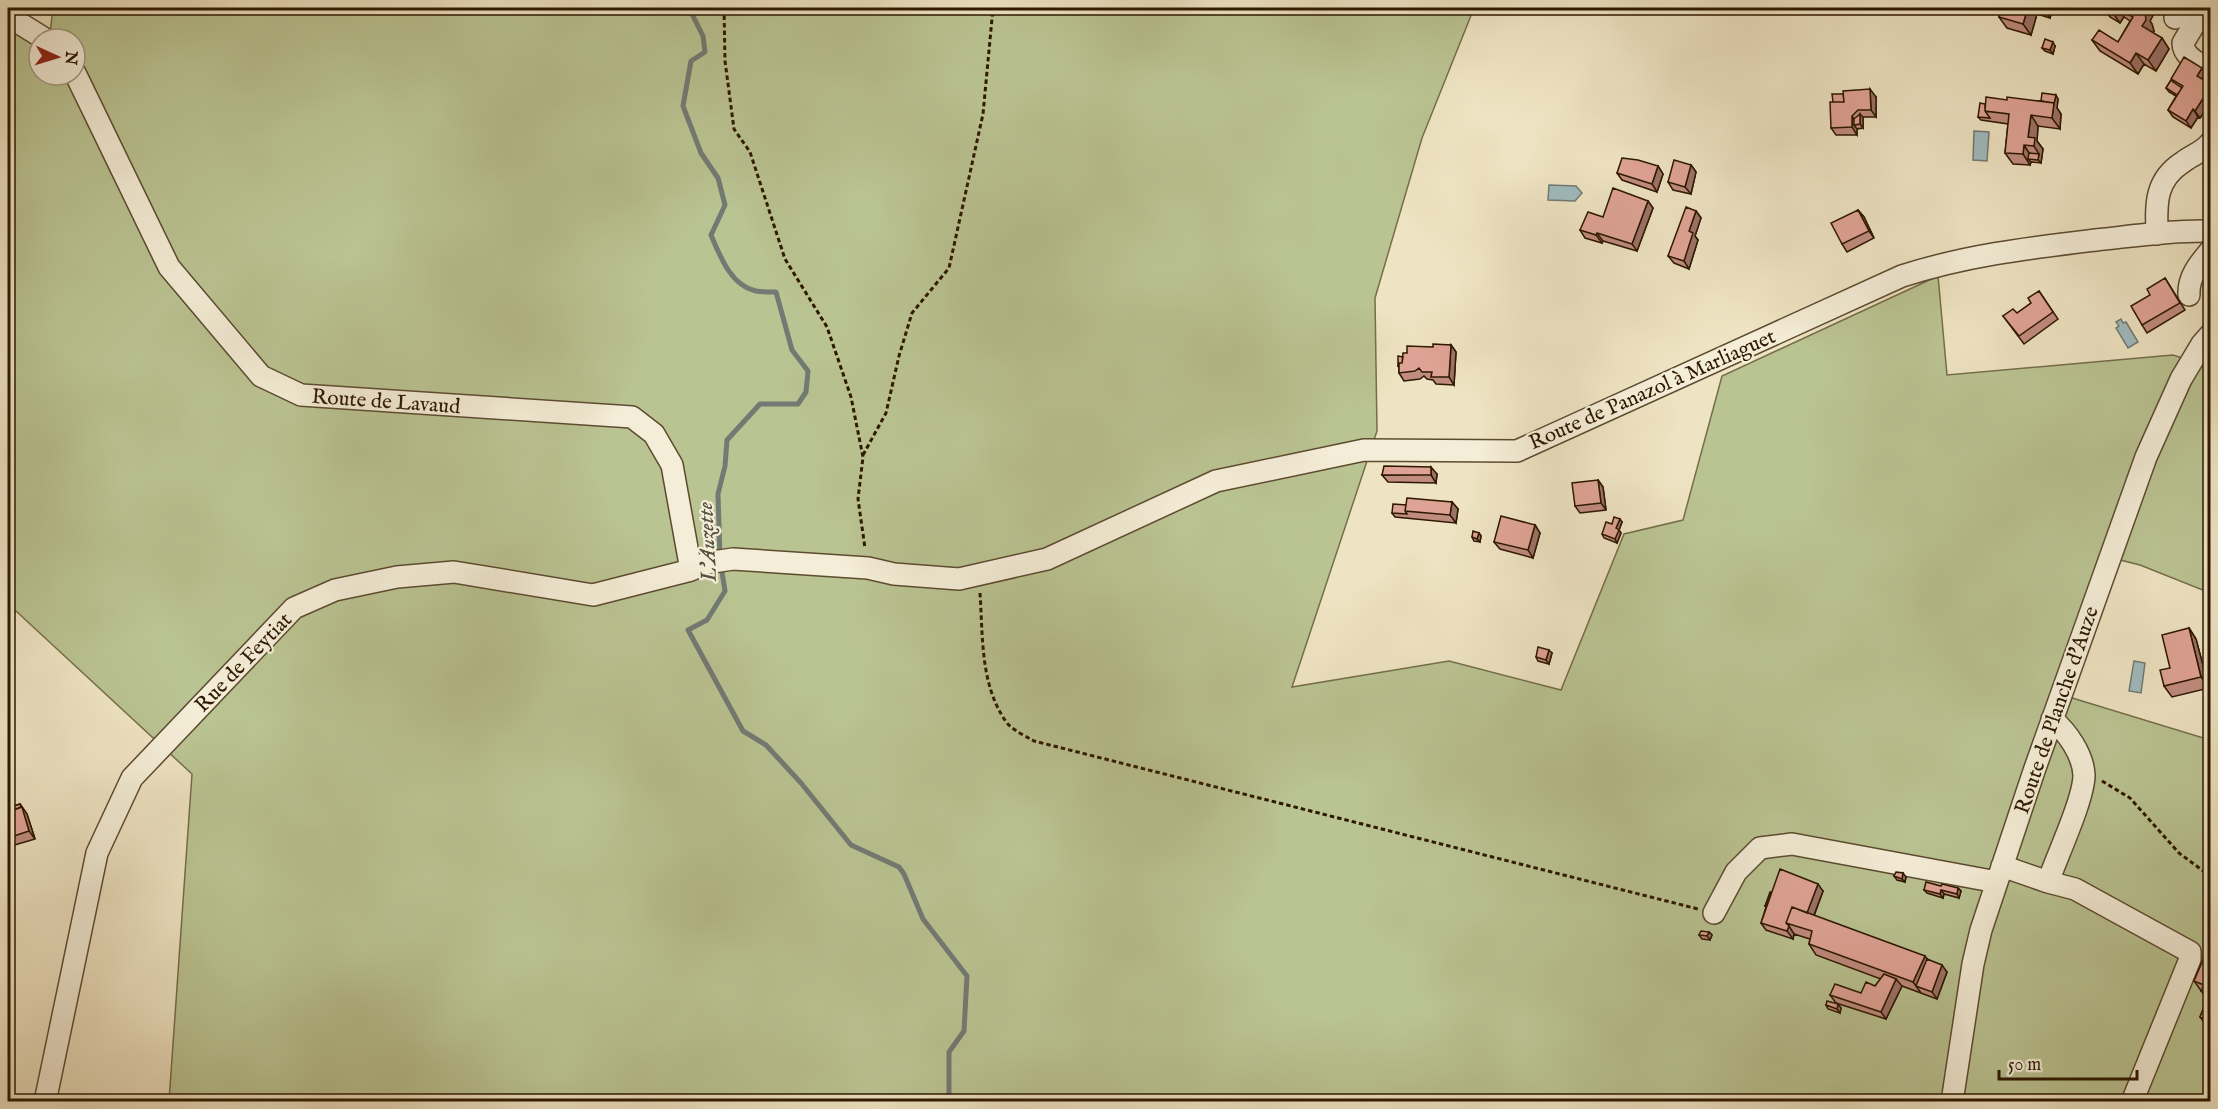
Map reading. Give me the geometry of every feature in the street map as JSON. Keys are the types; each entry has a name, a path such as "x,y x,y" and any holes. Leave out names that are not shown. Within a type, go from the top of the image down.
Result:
{"street":[{"path":"2204,8 2183,43 2183,48 2193,60 2211,70"},
{"path":"8,16 27,28"},
{"name":"Route de Lavaud","path":"82,87 169,267 261,376 301,395 632,417 654,435 672,465 698,567"},
{"path":"2157,234 2156,212 2163,182 2169,173 2211,143"},
{"name":"Route de Panazol à Marliaguet","path":"698,567 733,559 868,568 894,574 959,579 1047,559 1216,481 1364,450 1517,451 1902,276 1937,264 2003,251 2157,234 2211,231"},
{"path":"2189,295 2189,282 2192,276 2211,251"},
{"name":"Route de Planche d'Auze","path":"1952,1101 1973,964 1999,874 2146,457 2181,379 2202,344 2211,335"},
{"name":"Rue de Feytiat","path":"45,1101 97,853 132,778 294,608 335,590 397,577 454,572 593,595 698,567"},
{"path":"2048,882 2081,791 2084,774 2070,738 2052,719"},
{"path":"1714,913 1736,872 1760,848 1792,844 1999,874 2075,889 2190,952 2190,959 2132,1101"}],"path":[{"path":"724,8 725,61 734,129 750,152 785,259 827,327 851,397 863,457 858,499 868,568"},
{"path":"863,457 886,413 912,313 949,268 983,114 993,8"},
{"path":"979,574 984,660 992,696 1008,724 1034,741 1714,913"},
{"path":"2084,774 2111,785 2130,798 2179,853 2211,876"}],"green space":[{"path":"53,8 1474,8 1422,138 1375,298 1377,431 1292,687 1449,661 1561,690 1624,534 1683,520 1722,376 1938,276 1947,375 2173,355 2198,363 2210,350 2210,593 2140,565 2120,560 2069,697 2210,740 2210,1101 169,1101 192,774 16,611 8,621 8,30 27,32 27,87 87,87 87,27 51,27"}],"water":[{"path":"1974,131 1989,132 1987,161 1973,160"},
{"path":"1549,185 1576,186 1582,193 1575,201 1548,200"},
{"path":"2121,319 2123,323 2126,322 2138,342 2128,348 2116,328 2119,326 2116,322"},
{"path":"2134,661 2145,663 2141,693 2129,691"}],"building":[{"path":"2002,8 2028,8 2023,24 1999,17"},
{"path":"2118,8 2144,8 2141,11 2145,13 2146,20 2142,26 2162,38 2148,60 2136,53 2130,63 2092,40 2099,30 2118,42 2133,17"},
{"path":"2045,39 2053,42 2050,50 2042,48"},
{"path":"2184,57 2202,68 2197,76 2202,79 2204,76 2211,81 2211,86 2186,121 2168,110 2183,86 2171,79"},
{"path":"2171,80 2182,88 2177,95 2166,88"},
{"path":"1870,89 1871,110 1858,110 1852,116 1852,127 1831,128 1830,102 1844,102 1843,91"},
{"path":"2042,93 2056,95 2054,104 2041,101"},
{"path":"1832,94 1843,94 1844,102 1833,102"},
{"path":"1986,97 2007,100 2007,97 2054,103 2052,118 2031,115 2028,137 2035,138 2034,146 2024,145 2023,154 2005,153 2009,114 1985,111"},
{"path":"1980,103 1985,104 1985,111 1990,118 1978,117"},
{"path":"1860,114 1860,124 1854,125 1854,119"},
{"path":"2029,153 2039,154 2038,160 2028,159"},
{"path":"1622,158 1658,166 1652,184 1617,173"},
{"path":"1674,160 1691,165 1685,187 1668,182"},
{"path":"1613,188 1648,201 1632,244 1580,230 1588,212 1603,217"},
{"path":"1686,207 1696,211 1689,231 1693,233 1684,261 1668,256"},
{"path":"1858,210 1869,231 1842,244 1831,223"},
{"path":"2165,278 2180,303 2142,325 2131,306 2150,295 2147,289"},
{"path":"2039,291 2053,312 2019,336 2003,316 2013,309 2017,313 2031,303 2028,298"},
{"path":"1433,344 1451,345 1449,377 1431,377 1432,372 1422,372 1419,368 1415,371 1399,373 1399,363 1402,363 1403,353 1407,353 1407,346 1433,347"},
{"path":"1398,356 1403,357 1399,366 1398,366"},
{"path":"1384,466 1431,467 1431,475 1382,475"},
{"path":"1598,480 1601,503 1575,506 1572,483"},
{"path":"1407,498 1452,502 1450,515 1405,511"},
{"path":"1393,504 1406,505 1407,514 1392,513"},
{"path":"1501,516 1535,525 1528,550 1494,542"},
{"path":"1614,517 1620,519 1615,539 1602,534 1606,522 1612,524"},
{"path":"1473,531 1479,533 1477,539 1472,537"},
{"path":"2189,628 2201,677 2164,686 2160,670 2170,668 2162,635"},
{"path":"1538,647 1549,650 1546,660 1536,657"},
{"path":"20,804 21,807 8,812 8,808"},
{"path":"22,807 29,831 8,838 8,812"},
{"path":"1780,869 1818,884 1807,913 1792,907 1786,923 1789,926 1787,931 1761,923"},
{"path":"1896,872 1903,873 1902,879 1894,876"},
{"path":"1926,882 1958,888 1957,894 1941,890 1940,894 1924,890"},
{"path":"1792,907 1925,956 1913,982 1809,944 1812,931 1786,923"},
{"path":"1701,931 1709,932 1707,936 1699,935"},
{"path":"2211,941 2211,989 2208,994 2201,991 2204,985 2194,981"},
{"path":"1927,959 1942,965 1932,992 1916,986"},
{"path":"1884,974 1896,979 1881,1012 1830,995 1835,984 1861,993 1866,982 1875,986"},
{"path":"2211,990 2211,1022 2200,1017"},
{"path":"1827,1001 1838,1004 1837,1009 1826,1005"}],"waterway":[{"name":"L'Auzette","path":"689,8 703,36 705,52 691,61 683,106 701,153 718,178 725,205 711,235 733,277 747,288 776,292 792,350 808,371 806,392 798,404 760,404 727,440 725,466 718,494 720,557"},
{"name":"L'Auzette","path":"721,566 725,591 707,620 688,630 743,731 766,745 801,783 851,845 899,867 923,919 967,976 964,1031 949,1052 949,1102"}]}
